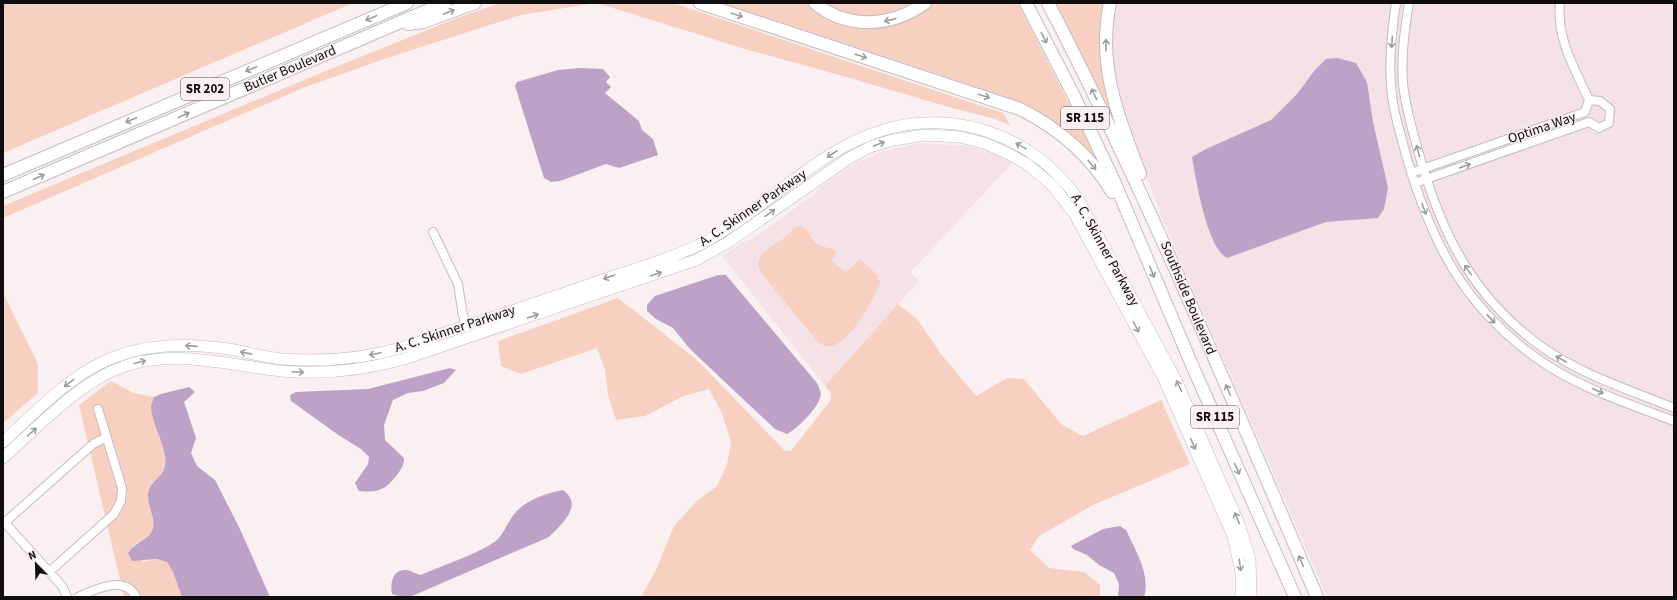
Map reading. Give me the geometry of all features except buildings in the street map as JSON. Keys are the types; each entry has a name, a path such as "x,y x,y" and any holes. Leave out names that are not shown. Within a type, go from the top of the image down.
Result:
{"highway":[{"name":"Butler Boulevard","path":"3,175 407,3"},
{"name":"Butler Boulevard","path":"3,192 445,3"},
{"path":"385,29 423,22 475,3"},
{"path":"700,3 1007,104 1033,116 1063,136 1092,164 1107,184 1137,237"},
{"path":"815,3 842,19 853,22 876,22 897,18 925,3"},
{"name":"Southside Boulevard","path":"1026,3 1114,181 1249,497 1294,597"},
{"name":"Southside Boulevard","path":"1048,3 1097,101 1170,256 1317,597"},
{"path":"1110,3 1106,28 1106,51 1110,88 1118,115 1170,256"}],"main road":[{"name":"A. C. Skinner Parkway","path":"3,442 77,378 97,365 132,351 180,345 229,349 290,359 339,359 375,354 400,348 691,249 724,230 845,146 866,136 890,128 914,124 951,123 975,127 1010,140 1031,151 1067,184 1087,213 1178,384 1244,536 1251,565 1252,597"},
{"name":"A. C. Skinner Parkway","path":"3,458 86,386 107,374 130,365 152,359 178,357 294,372 332,372 368,368 421,354 696,260 727,243 838,165 859,152 889,141 924,135 949,136 984,143 1027,164 1044,177 1060,193 1080,223 1175,401 1233,536 1240,566 1241,597"},
{"path":"1044,177 1052,169"}],"street":[{"path":"1396,3 1392,40 1391,85 1398,125 1411,173 1429,223 1440,248 1456,276 1480,308 1511,338 1554,370 1574,380 1674,421"},
{"path":"1409,3 1404,41 1403,84 1410,122 1427,179 1446,230 1466,269 1490,299 1519,328 1542,347 1567,363 1611,383 1674,408"},
{"name":"Optima Way","path":"1411,173 1585,112 1589,100 1562,40 1559,14 1560,3"},
{"path":"1585,112 1588,122 1599,128 1608,123 1610,109 1600,101 1589,100"},
{"path":"1415,183 1588,122"},
{"path":"433,232 458,284 461,307 466,326"},
{"path":"1511,338 1519,328"},
{"path":"49,572 114,514 121,501 122,488 98,409"},
{"path":"67,597 62,586 4,524 93,444 107,437"},
{"path":"78,597 102,587 120,584 134,593 136,597"}],"shaded area":[{"path":"3,3 353,3 3,153"},
{"path":"501,3 596,3 521,15 387,58 303,88 3,218 3,206 316,75 457,18"},
{"path":"597,3 673,3 1003,113 1010,125 995,119 745,49"},
{"path":"708,3 811,3 852,25 929,3 1018,3 1101,167 1054,126"},
{"path":"819,3 920,3 902,13 860,19"},
{"path":"1055,3 1108,3 1119,131"},
{"path":"1114,3 1674,3 1674,597 1327,597 1164,223 1124,118 1113,85 1109,46"},
{"path":"1337,58 1356,63 1367,82 1373,122 1388,188 1384,209 1378,218 1326,222 1227,258 1220,252 1208,228 1192,157 1204,150 1271,120 1298,93 1314,71 1326,59"},
{"path":"580,68 603,69 610,77 606,82 611,87 605,93 639,121 642,130 653,139 658,155 619,168 606,164 560,181 551,182 544,178 515,86 517,82 558,70"},
{"path":"920,143 967,146 988,151 1012,163 911,272 919,281 825,386 722,256 741,243 752,239 816,193 817,189 855,163 883,151"},
{"path":"801,225 820,246 831,249 837,253 831,260 846,273 860,259 879,276 877,278 881,282 856,326 837,344 828,346 818,342 761,273 759,267 759,261 764,252 786,236 795,226 797,227"},
{"path":"718,275 726,275 817,383 821,396 818,403 801,423 787,434 775,429 691,350 673,328 656,319 647,311 647,305 655,296"},
{"path":"3,293 38,364 38,393 3,423"},
{"path":"618,298 696,359 784,450 791,451 830,401 831,393 825,386 898,304 917,319 941,354 976,396 1007,378 1024,379 1062,425 1083,436 1161,400 1190,464 1093,505 1039,536 1030,550 1049,568 1084,572 1100,585 1100,597 641,597 656,570 674,526 697,501 717,486 727,465 731,442 722,413 709,389 684,396 645,416 616,420 608,395 605,370 597,348 521,374 501,366 498,341"},
{"path":"450,368 456,370 444,383 423,391 408,393 393,400 384,425 385,440 404,458 401,469 393,480 385,487 376,491 359,491 355,483 368,464 369,457 361,449 337,434 291,401 290,395 296,392 368,389"},
{"path":"111,381 134,393 154,397 151,406 165,455 166,466 160,476 151,485 153,526 151,534 133,546 143,562 157,559 167,562 173,572 182,597 124,597 79,405"},
{"path":"189,387 195,392 184,402 196,438 191,453 197,466 215,480 240,529 270,597 182,597 173,572 167,562 157,559 132,561 128,553 151,533 153,528 153,518 148,499 149,489 162,473 166,463 164,450 152,412 151,406 153,399 161,394"},
{"path":"563,490 572,502 571,508 565,520 549,537 412,596 398,596 392,594 391,586 393,578 401,570 408,570 421,575 479,551 496,541 515,513 525,504 544,495"},
{"path":"1120,526 1126,530 1141,562 1144,571 1146,588 1144,597 1118,597 1119,584 1114,573 1099,565 1087,555 1073,549 1071,546 1103,529"}]}
